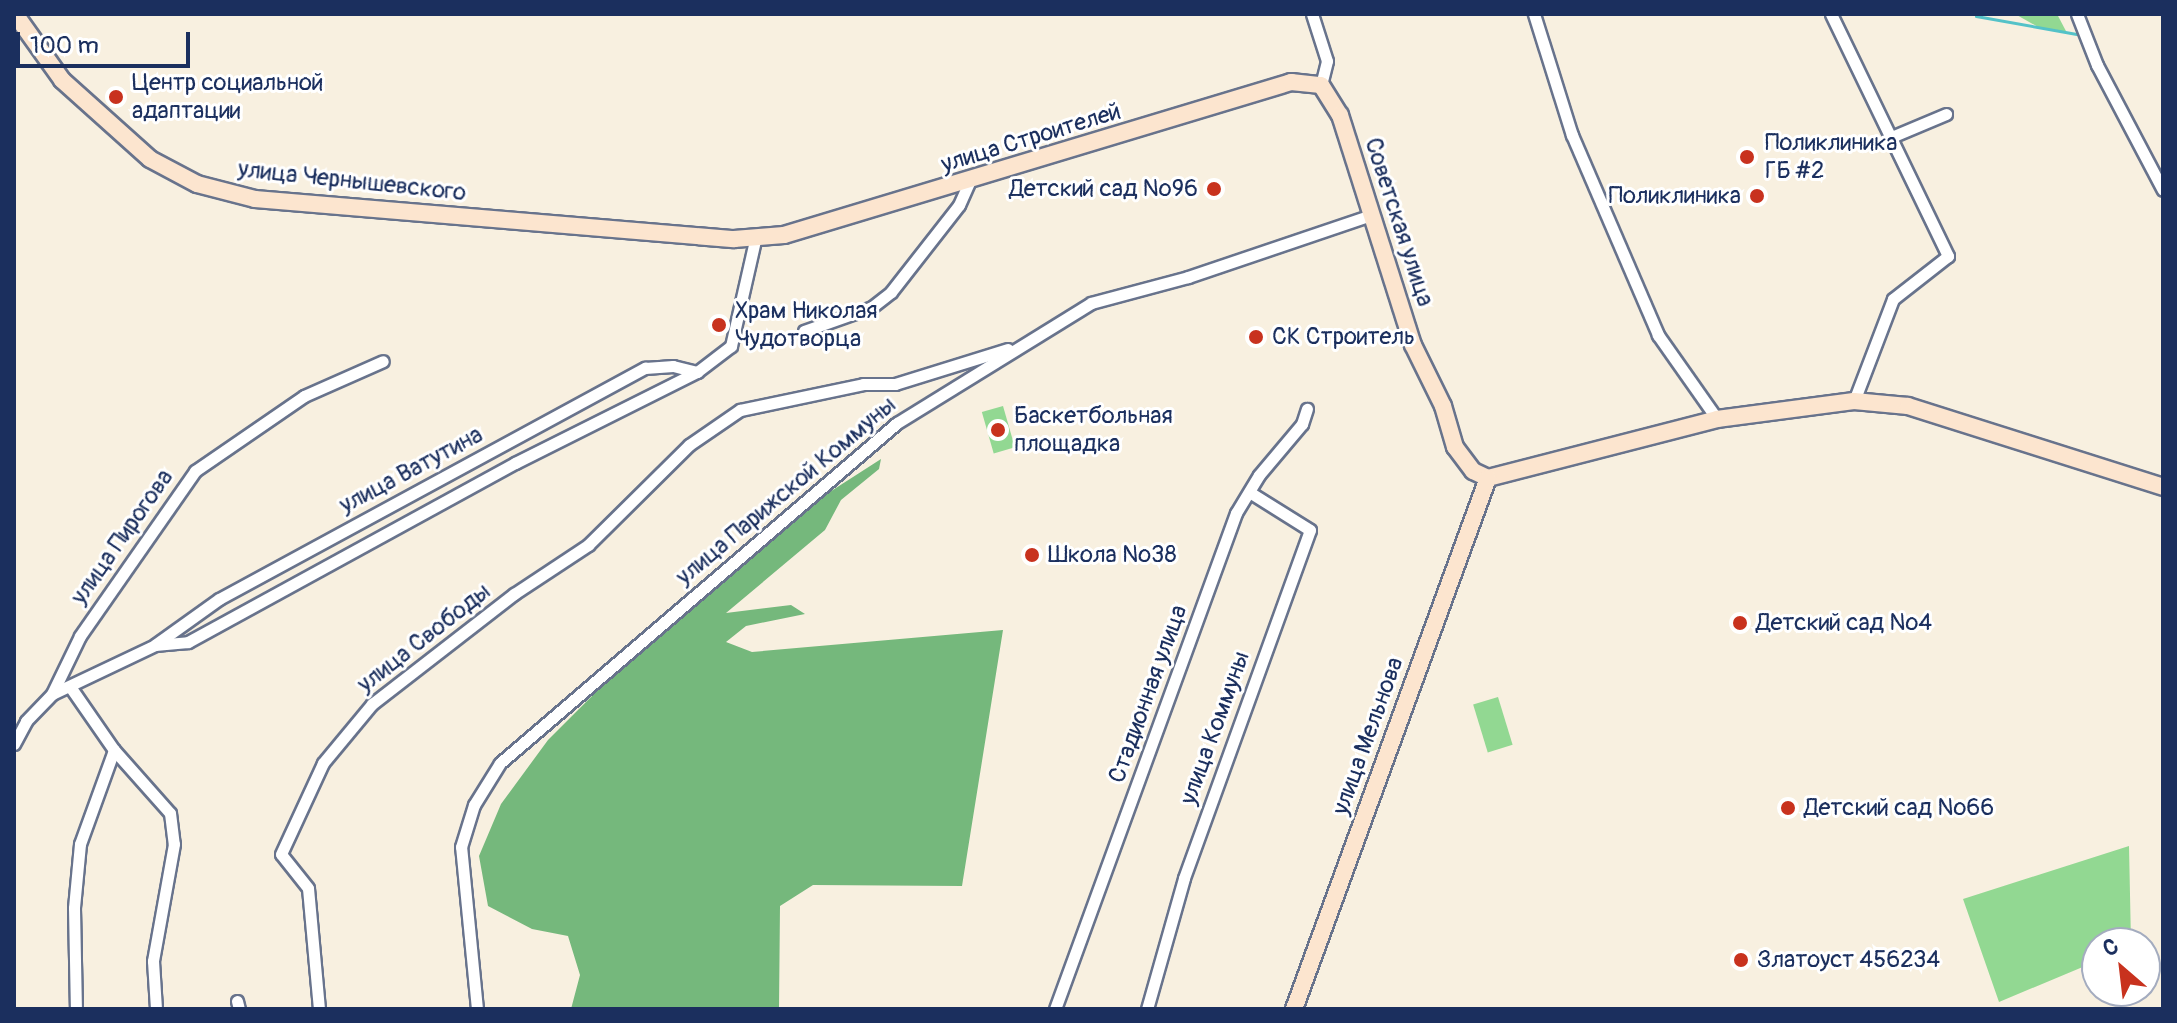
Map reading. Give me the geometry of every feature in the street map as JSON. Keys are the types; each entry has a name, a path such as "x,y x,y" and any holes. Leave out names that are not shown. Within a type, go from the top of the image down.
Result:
{"main road":[{"name":"улица Чернышевского","path":"15,14 62,80 150,159 197,184 255,199 755,240"},
{"name":"улица Строителей","path":"755,240 969,183 1291,82 1321,85"},
{"name":"Советская улица","path":"1321,85 1340,115 1413,345 1443,406 1455,447 1473,471 1488,478"},
{"path":"1488,478 1717,419 1854,401 1908,406 2163,487"},
{"name":"улица Мельнова","path":"1294,1009 1488,478"}],"street":[{"path":"1312,14 1327,61 1321,85"},
{"path":"1534,14 1572,135 1658,335 1717,419"},
{"path":"1831,14 1948,256 1893,299 1854,401"},
{"path":"2077,14 2097,65 2163,190"},
{"path":"1889,138 1946,114"},
{"path":"804,331 872,307 891,292 959,205 969,183"},
{"name":"улица Парижской Коммуны","path":"477,1009 461,847 474,805 500,763 897,423 1037,340 1091,303 1188,277 1371,215"},
{"name":"улица Ватутина","path":"155,645 188,642 515,463 697,372 731,346 755,240"},
{"name":"улица Свободы","path":"319,1009 308,888 281,854 323,763 372,704 502,603 588,545 689,445 740,410 863,384 895,384 1037,340"},
{"name":"улица Пирогова","path":"52,694 80,636 195,471 304,396 383,361"},
{"name":"улица Ватутина","path":"14,744 26,721 52,694 71,688 155,645 219,599 645,368 673,366 697,372"},
{"name":"Стадионная улица","path":"1055,1009 1236,513 1307,409"},
{"name":"улица Коммуны","path":"1147,1009 1184,878 1310,530 1251,493"},
{"path":"71,688 114,750 170,813 174,844 153,961 156,1009"},
{"path":"76,1009 74,908 80,844 114,750"}],"green space":[{"path":"2015,14 2057,14 2067,33 2040,28"},
{"name":"Баскетбольная площадка","path":"1003,406 1015,447 994,453 982,412"},
{"path":"881,459 879,469 841,500 825,530 726,613 791,605 805,614 746,626 726,642 752,652 1003,630 962,886 813,885 780,906 779,1009 571,1009 580,975 568,936 532,929 488,906 479,856 501,804 548,740 613,675 825,495"},
{"path":"1498,697 1513,745 1488,752 1473,705"},
{"path":"2129,846 2131,927 2081,927 2081,968 1999,1002 1963,899"}],"waterway":[{"path":"1976,16 2076,34"}],"place":[{"name":"Центр социальной адаптации","path":"116,97"},
{"name":"Поликлиника ГБ #2","path":"1747,157"},
{"name":"Детский сад №96","path":"1214,189"},
{"name":"Поликлиника","path":"1757,196"},
{"name":"Храм Николая Чудотворца","path":"719,325"},
{"name":"СК Строитель","path":"1256,337"},
{"name":"Баскетбольная площадка","path":"998,430"},
{"name":"Школа №38","path":"1032,555"},
{"name":"Детский сад №4","path":"1740,623"},
{"name":"Детский сад №66","path":"1788,808"},
{"name":"Златоуст 456234","path":"1741,960"}]}
